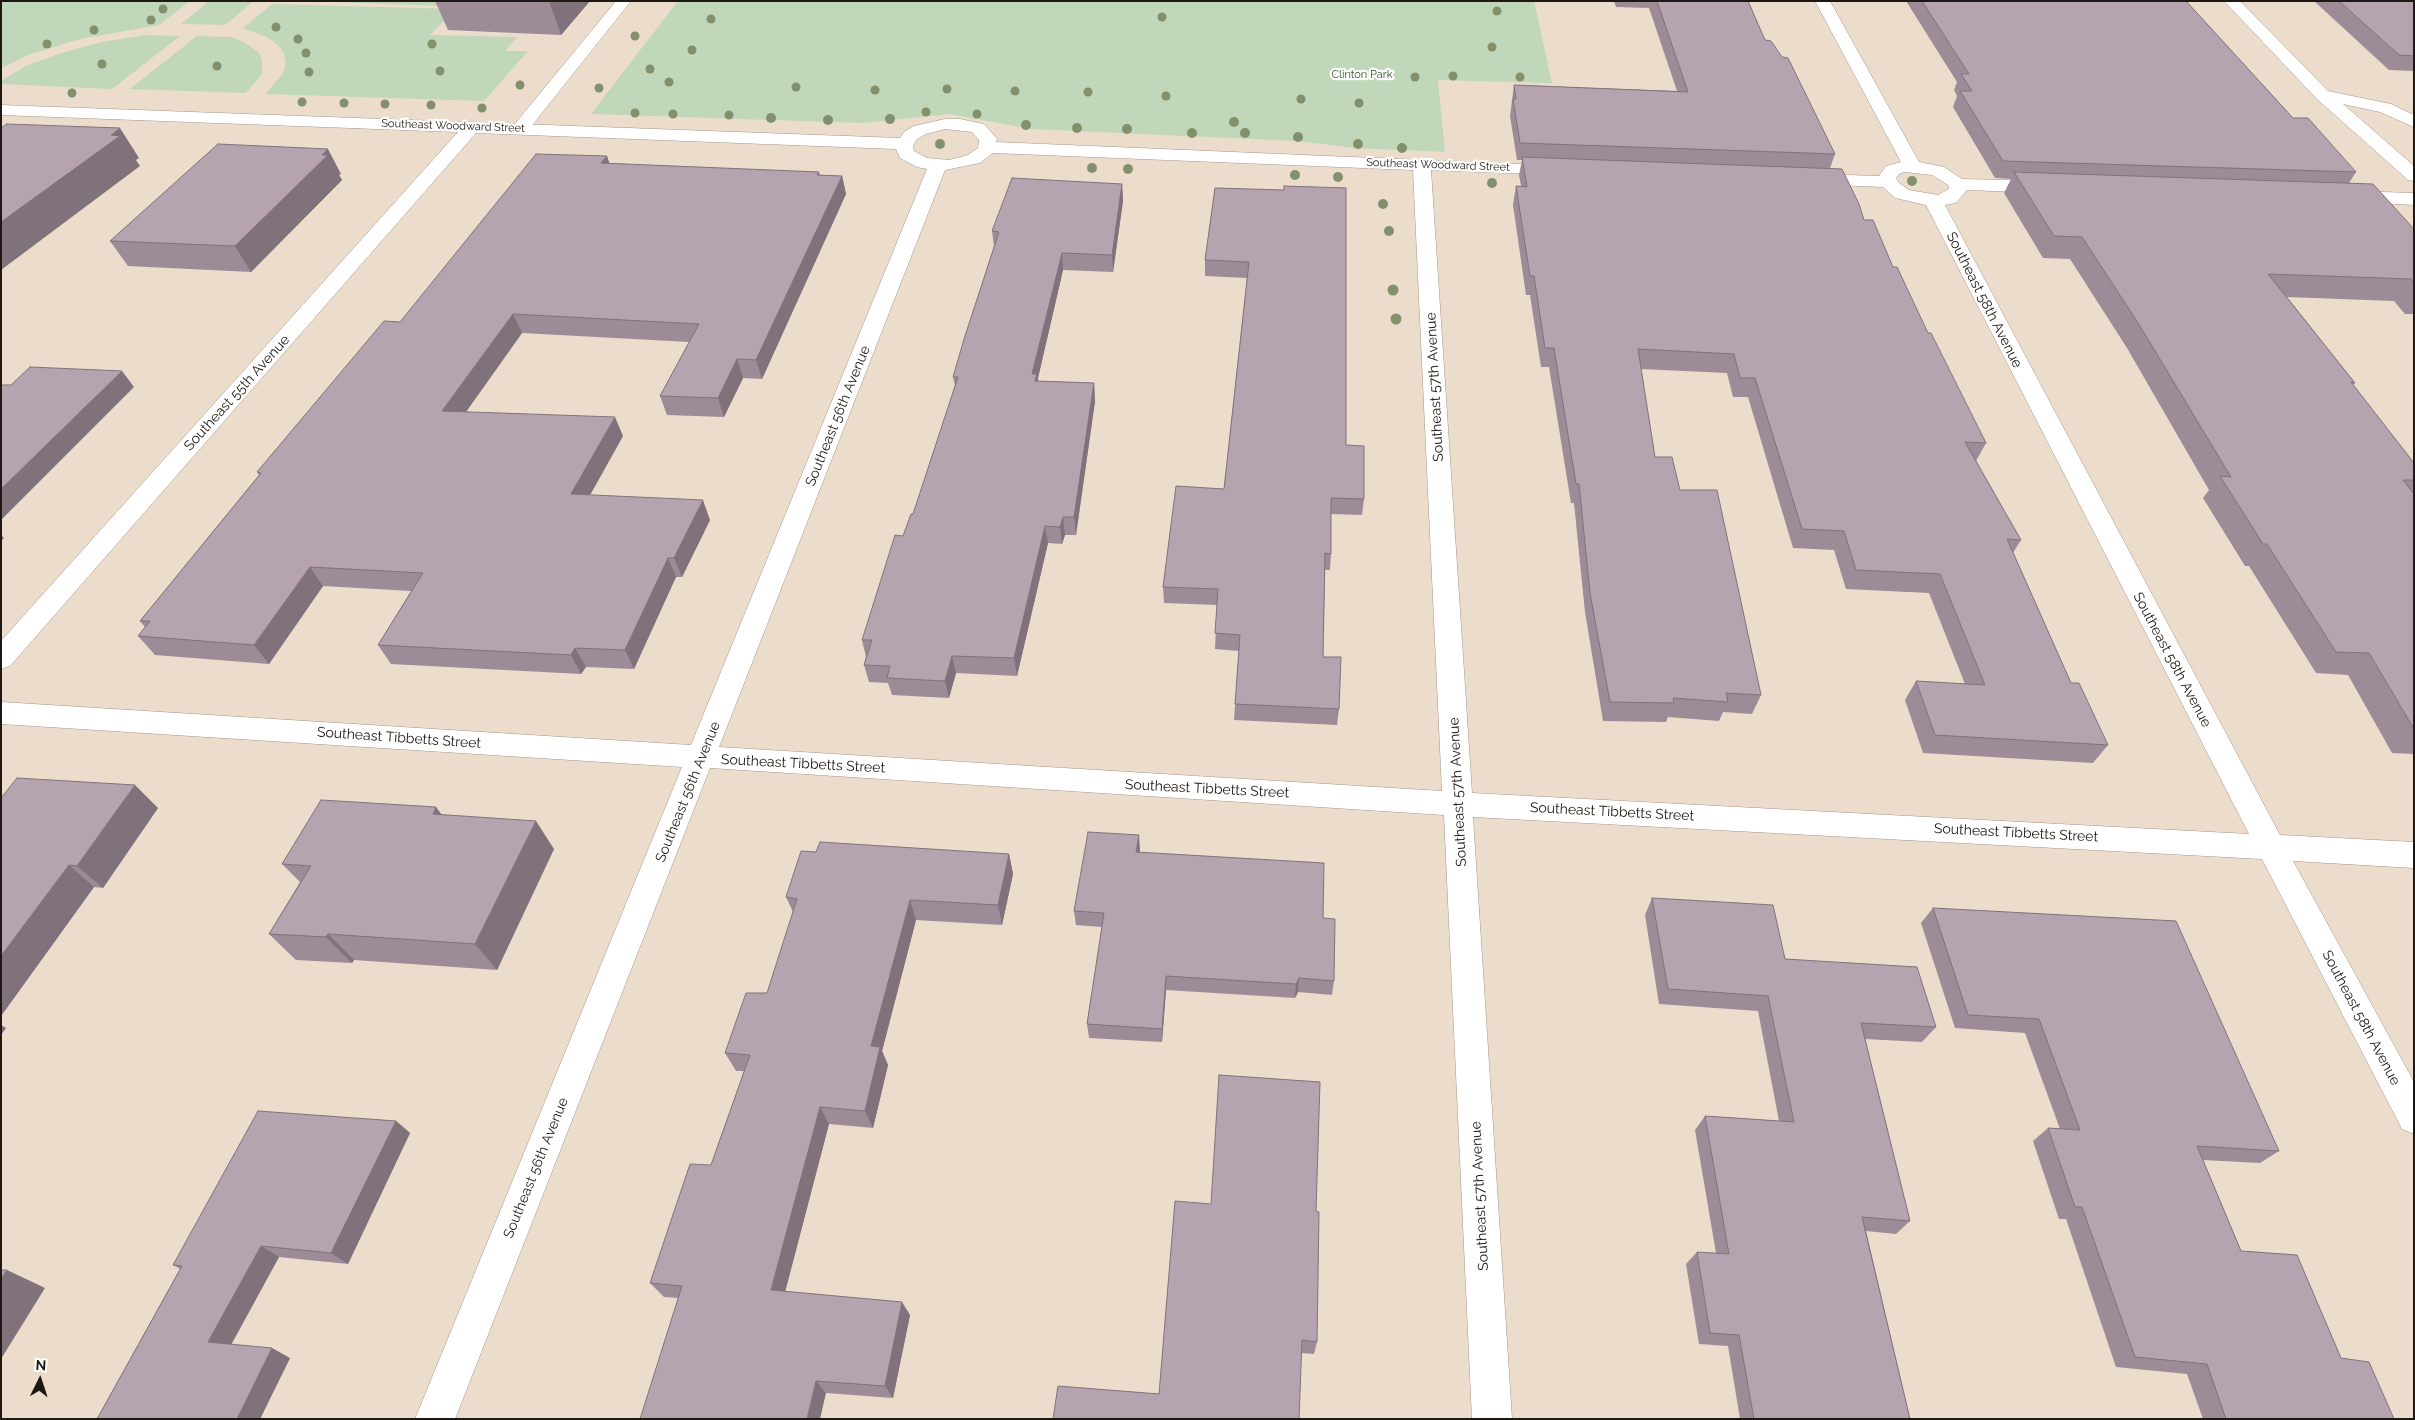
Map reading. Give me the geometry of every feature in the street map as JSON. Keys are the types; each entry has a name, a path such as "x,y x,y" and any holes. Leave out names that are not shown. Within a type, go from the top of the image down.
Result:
{"street":[{"path":"520,129 624,1"},
{"path":"1822,1 1913,166"},
{"path":"2231,1 2323,95 2414,176"},
{"path":"2323,95 2385,108 2414,122"},
{"name":"Southeast Woodward Street","path":"5,113 472,127 905,144"},
{"path":"944,124 960,124 974,127 984,132 988,139 988,147 974,159 960,163 938,165 912,158 905,151 905,144 910,136 920,130 944,124"},
{"name":"Southeast 55th Avenue","path":"1,659 472,127"},
{"name":"Southeast Woodward Street","path":"988,147 1576,170"},
{"name":"Southeast 56th Avenue","path":"435,1419 702,758 938,165"},
{"name":"Southeast 57th Avenue","path":"1422,165 1492,1419"},
{"path":"1888,182 1888,175 1892,170 1913,166 1938,171 1957,184 2062,188"},
{"path":"1794,178 1888,182 1902,194 1932,201 1954,196 1958,192 1957,184"},
{"path":"2326,197 2414,199"},
{"name":"Southeast 58th Avenue","path":"1932,201 2414,1117"},
{"name":"Southeast Tibbetts Street","path":"1,713 1459,804 2414,855"}],"green space":[{"path":"1,1 190,1 159,25 80,39 31,54 1,68"},
{"path":"209,1 254,1 225,25 181,24"},
{"path":"304,1 477,1 472,7"},
{"name":"Clinton Park","path":"678,1 1534,1 1552,83 1438,80 1445,152 1356,148 1296,141 1031,129 949,114 863,123 591,114"},
{"path":"272,4 455,9 430,35 517,37 505,51 528,51 484,101 266,94 283,73 286,64 284,54 279,46 269,38 243,28"},
{"path":"146,35 180,36 112,89 1,84 1,81 26,66 61,53 102,42"},
{"path":"197,36 231,37 244,42 259,53 262,60 262,74 246,93 130,89"}],"building":[{"path":"1657,1 1748,1 1765,40 1771,41 1782,57 1788,58 1835,154 1520,143 1513,99 1516,99 1514,85 1688,92"},
{"path":"1922,1 2186,1 2293,118 2308,118 2356,172 2003,161 1960,91 1972,91 1961,74 1969,74"},
{"path":"2339,1 2414,1 2414,56 2399,55"},
{"path":"7,124 120,128 111,135 120,136 1,222 1,128"},
{"path":"218,144 328,149 322,155 328,155 235,246 110,241"},
{"path":"536,154 607,156 601,163 819,172 817,175 842,176 756,360 737,359 718,398 660,396 699,324 513,314 442,411 615,417 571,494 703,500 674,558 668,558 625,650 575,648 571,655 378,645 423,573 310,567 254,645 138,636 150,621 140,621 261,473 257,472 384,321 400,322"},
{"path":"1522,157 1842,169 1859,204 1864,220 1873,220 1893,267 1897,267 1928,333 1931,333 1986,443 1965,442 2021,540 2007,539 2071,683 2079,683 2108,745 1935,735 1916,681 1985,685 1940,574 1856,570 1844,531 1802,529 1755,378 1740,378 1734,354 1638,349 1655,457 1672,457 1680,490 1717,490 1761,695 1726,693 1728,702 1673,698 1674,703 1610,702 1590,593 1579,484 1576,484 1554,348 1545,348 1534,276 1530,276 1516,186 1527,187"},
{"path":"2014,172 2373,184 2414,229 2414,283 2411,279 2268,274 2355,383 2351,382 2414,463 2414,480 2403,480 2414,494 2414,729 2369,653 2336,652 2267,544 2263,544 2220,476 2231,477 2140,326 2082,237 2054,236"},
{"path":"1012,178 1122,184 1112,255 1062,253 1032,374 1037,374 1035,381 1094,383 1074,517 1063,517 1060,527 1045,526 1014,658 952,656 945,681 887,678 890,666 864,665 872,640 862,640 895,535 903,536 911,514 913,514 958,377 953,377 999,232 992,231"},
{"path":"1284,186 1346,188 1346,445 1364,446 1364,499 1331,498 1331,554 1325,553 1323,657 1341,657 1339,709 1235,704 1240,635 1215,633 1218,589 1163,587 1176,486 1224,489 1249,262 1205,260 1215,188 1284,190"},
{"path":"30,367 122,371 1,489 1,386 11,385"},
{"path":"17,778 135,785 77,866 69,865 1,956 1,798"},
{"path":"321,800 436,807 433,814 536,821 475,944 328,934 326,937 269,934 311,866 282,864"},
{"path":"1088,832 1139,835 1136,852 1324,863 1323,918 1335,919 1334,981 1299,978 1296,984 1166,976 1162,1029 1087,1024 1104,913 1074,911"},
{"path":"820,842 1009,854 998,905 910,900 871,1046 880,1047 865,1111 820,1107 771,1290 902,1302 885,1386 816,1381 807,1419 640,1419 682,1286 650,1283 690,1164 711,1165 750,1055 725,1053 746,993 767,993 797,899 786,897 801,851 816,852"},
{"path":"1652,898 1773,905 1785,959 1917,967 1936,1027 1861,1023 1910,1221 1862,1217 1910,1419 1754,1419 1739,1335 1710,1333 1697,1252 1729,1254 1705,1116 1794,1122 1768,996 1668,989"},
{"path":"1933,908 2176,921 2279,1151 2197,1146 2241,1251 2297,1255 2341,1358 2369,1362 2394,1419 2226,1419 2207,1364 2135,1357 2082,1207 2075,1207 2048,1128 2080,1130 2039,1019 1968,1015"},
{"path":"1219,1075 1320,1082 1316,1211 1319,1212 1317,1342 1302,1340 1299,1419 1053,1419 1058,1386 1159,1394 1175,1201 1211,1204"},
{"path":"258,1111 396,1121 331,1253 261,1246 208,1342 272,1348 237,1419 97,1419 182,1266 173,1265"},
{"path":"1,1270 7,1270 1,1279"}]}
